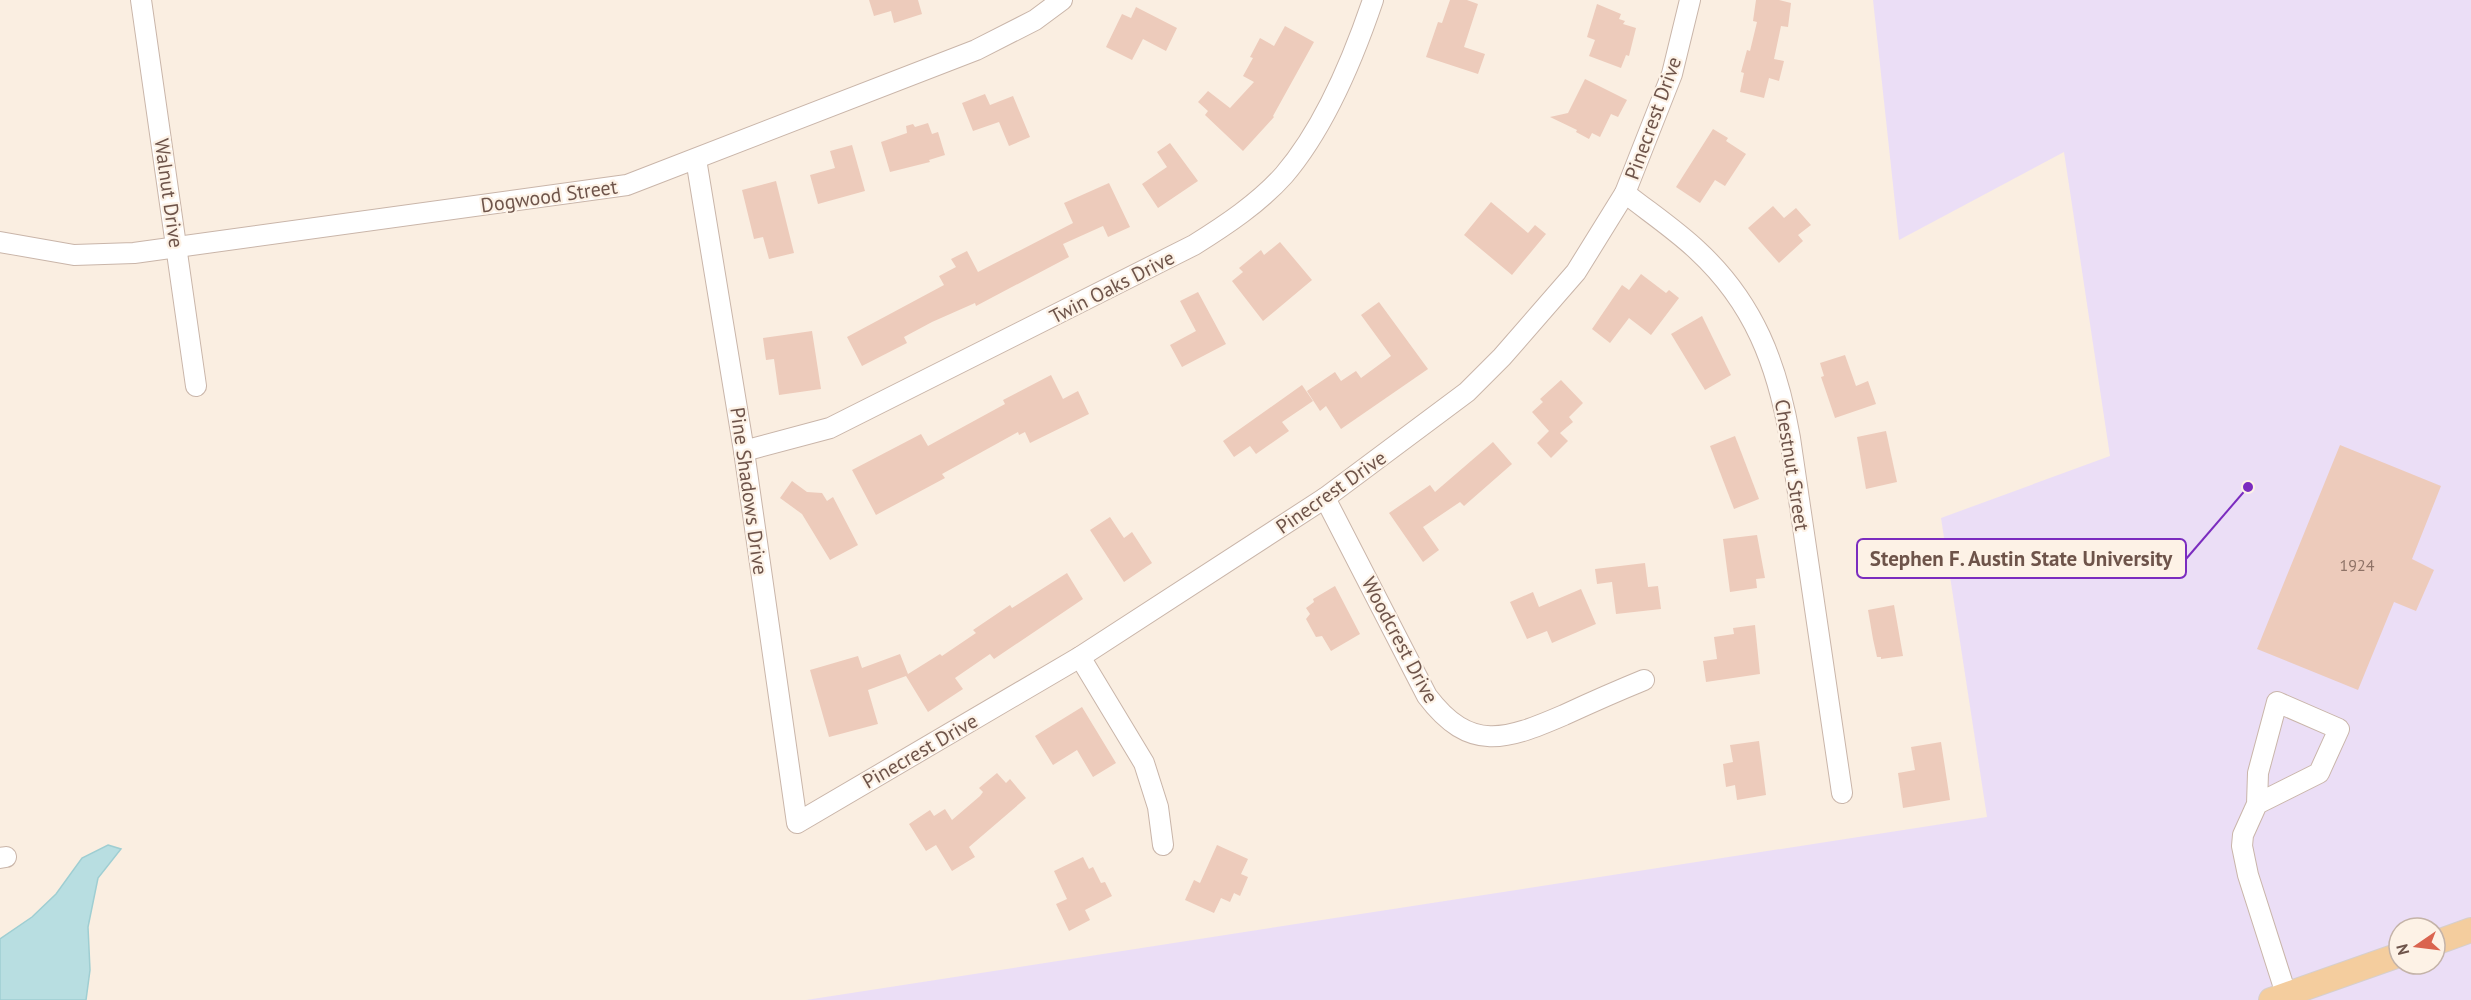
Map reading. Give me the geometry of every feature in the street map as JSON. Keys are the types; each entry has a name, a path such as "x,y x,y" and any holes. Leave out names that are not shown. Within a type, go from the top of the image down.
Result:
{"main road":[{"path":"2447,939 2471,930"},
{"path":"2278,997 2387,959"}],"street":[{"name":"Walnut Drive","path":"141,0 195,386"},
{"name":"Dogwood Street","path":"0,242 74,255 134,253 627,185 976,50 1035,20 1062,0"},
{"name":"Twin Oaks Drive","path":"744,451 830,428 1194,245 1223,227 1284,175 1301,151 1334,96 1351,62 1373,0"},
{"name":"Pinecrest Drive","path":"797,823 1080,657 1325,498 1467,392 1502,357 1576,272 1625,193 1672,74 1690,0"},
{"name":"Pine Shadows Drive","path":"696,159 744,451 797,823"},
{"name":"Chestnut Street","path":"1625,193 1697,249 1716,269 1748,313 1761,335 1771,361 1790,438 1842,793"},
{"name":"Woodcrest Drive","path":"1325,498 1427,696 1450,722 1479,735 1512,736 1644,680"},
{"path":"1080,657 1144,763 1158,807 1163,845"},
{"path":"2257,804 2319,773 2339,729 2277,702 2258,773 2257,804 2242,835 2242,846 2278,997"}],"shaded area":[{"path":"1873,0 2471,0 2471,1000 806,1000 1987,817 1941,518 2110,456 2064,152 1899,240"}],"water":[{"path":"108,845 121,849 98,878 88,927 90,970 86,1000 0,1000 0,939 32,917 56,894 82,858"}],"building":[{"path":"869,0 918,0 922,14 894,23 891,11 874,16"},
{"path":"1450,0 1467,0 1478,4 1464,47 1485,54 1478,74 1426,57 1438,22 1442,23"},
{"path":"1756,0 1779,0 1791,3 1788,27 1781,26 1774,59 1784,61 1779,81 1769,78 1764,98 1740,92 1744,73 1741,72 1747,50 1750,51 1757,22 1753,21"},
{"path":"1597,4 1621,14 1619,19 1625,21 1623,24 1636,28 1629,56 1626,55 1621,68 1589,56 1595,40 1587,37"},
{"path":"1136,7 1177,28 1166,51 1143,39 1132,60 1106,47 1122,14 1131,18"},
{"path":"1285,26 1314,42 1274,117 1243,151 1205,115 1208,111 1198,102 1208,91 1230,108 1254,82 1243,76 1260,38 1274,46"},
{"path":"1585,79 1627,100 1618,117 1611,114 1600,137 1592,133 1589,139 1576,132 1577,130 1550,117 1568,113"},
{"path":"985,94 990,105 1013,96 1030,137 1009,146 999,122 973,131 962,103"},
{"path":"928,123 932,134 938,132 945,155 929,160 930,162 890,172 881,142 907,133 906,126 913,124 915,127"},
{"path":"1713,129 1728,138 1726,141 1746,154 1725,186 1715,180 1700,203 1676,187"},
{"path":"1170,143 1198,181 1158,208 1142,184 1167,167 1157,152"},
{"path":"852,145 865,191 818,204 810,175 835,168 830,151"},
{"path":"776,181 794,253 769,259 763,237 754,239 742,190"},
{"path":"1109,183 1130,227 1108,237 1103,226 1063,244 1069,257 976,306 975,303 932,322 904,337 907,343 862,366 847,337 944,285 939,276 956,267 951,259 967,251 978,272 1073,223 1064,203"},
{"path":"1491,202 1528,233 1535,225 1546,234 1512,275 1464,235"},
{"path":"1773,206 1784,218 1796,208 1811,225 1798,235 1803,241 1779,263 1748,228"},
{"path":"1280,242 1312,280 1263,321 1232,281 1243,272 1239,268 1261,250 1264,255"},
{"path":"1641,274 1666,293 1669,290 1679,298 1651,335 1629,318 1610,343 1592,329 1622,285 1629,290"},
{"path":"1198,292 1226,344 1182,367 1170,345 1196,331 1180,301"},
{"path":"1379,302 1428,369 1341,429 1326,406 1320,411 1307,391 1335,372 1341,381 1356,371 1361,378 1391,356 1361,315"},
{"path":"1702,316 1731,375 1705,390 1671,334"},
{"path":"812,331 821,389 779,395 774,359 766,360 763,338"},
{"path":"1845,355 1856,386 1868,381 1876,404 1835,418 1821,377 1824,376 1820,363"},
{"path":"1051,375 1063,399 1078,391 1089,414 1030,443 1025,432 1019,435 1018,432 942,474 945,478 876,515 852,470 921,434 928,446 1005,404 1003,400"},
{"path":"1561,380 1583,403 1569,417 1573,422 1560,433 1568,441 1551,458 1537,443 1549,431 1532,412 1543,402 1540,399"},
{"path":"1302,385 1313,401 1282,422 1289,431 1256,454 1250,446 1234,457 1223,441"},
{"path":"1886,431 1897,482 1866,489 1857,437"},
{"path":"1735,436 1759,499 1734,509 1710,446"},
{"path":"1493,442 1512,464 1464,506 1460,502 1423,527 1439,550 1423,562 1389,513 1430,485 1435,492"},
{"path":"2340,445 2441,486 2412,559 2434,570 2416,611 2394,602 2358,690 2257,649"},
{"path":"792,481 807,492 822,493 827,501 833,497 858,545 830,560 802,514 780,498"},
{"path":"1110,517 1124,538 1132,532 1152,563 1124,582 1090,530"},
{"path":"1757,535 1765,578 1756,579 1757,588 1730,592 1723,539"},
{"path":"1645,563 1648,587 1658,586 1661,609 1616,614 1612,582 1597,584 1595,569"},
{"path":"1067,573 1083,599 994,659 990,654 955,678 963,689 928,712 906,676 868,690 878,724 829,737 810,670 858,656 862,668 900,654 908,674 940,654 942,656 976,633 973,630 1010,605 1012,608"},
{"path":"1335,586 1360,634 1331,651 1322,636 1316,637 1306,619 1310,614 1306,608 1314,602 1313,599"},
{"path":"1581,589 1596,624 1552,643 1547,631 1527,639 1510,602 1533,592 1539,607"},
{"path":"1894,605 1903,656 1881,659 1877,657 1868,610"},
{"path":"1755,625 1760,674 1706,682 1703,661 1717,659 1714,637 1734,634 1733,628"},
{"path":"1082,707 1116,763 1093,777 1077,750 1053,765 1035,736"},
{"path":"1759,741 1766,795 1737,800 1735,785 1726,787 1723,764 1733,762 1730,745"},
{"path":"1941,742 1950,800 1903,808 1898,773 1915,770 1911,747"},
{"path":"997,773 1006,783 1010,779 1026,798 969,847 975,857 952,871 936,845 926,851 909,824 930,810 934,816 945,809 952,820 980,796 983,792 979,788"},
{"path":"1217,845 1248,859 1241,874 1248,877 1240,896 1234,893 1230,902 1221,898 1214,913 1185,900 1194,880 1200,883"},
{"path":"1083,857 1089,869 1093,867 1101,883 1105,882 1112,896 1085,910 1090,920 1069,931 1056,904 1067,899 1054,871"}],"place":[{"name":"Stephen F. Austin State University","path":"2248,487"}]}
